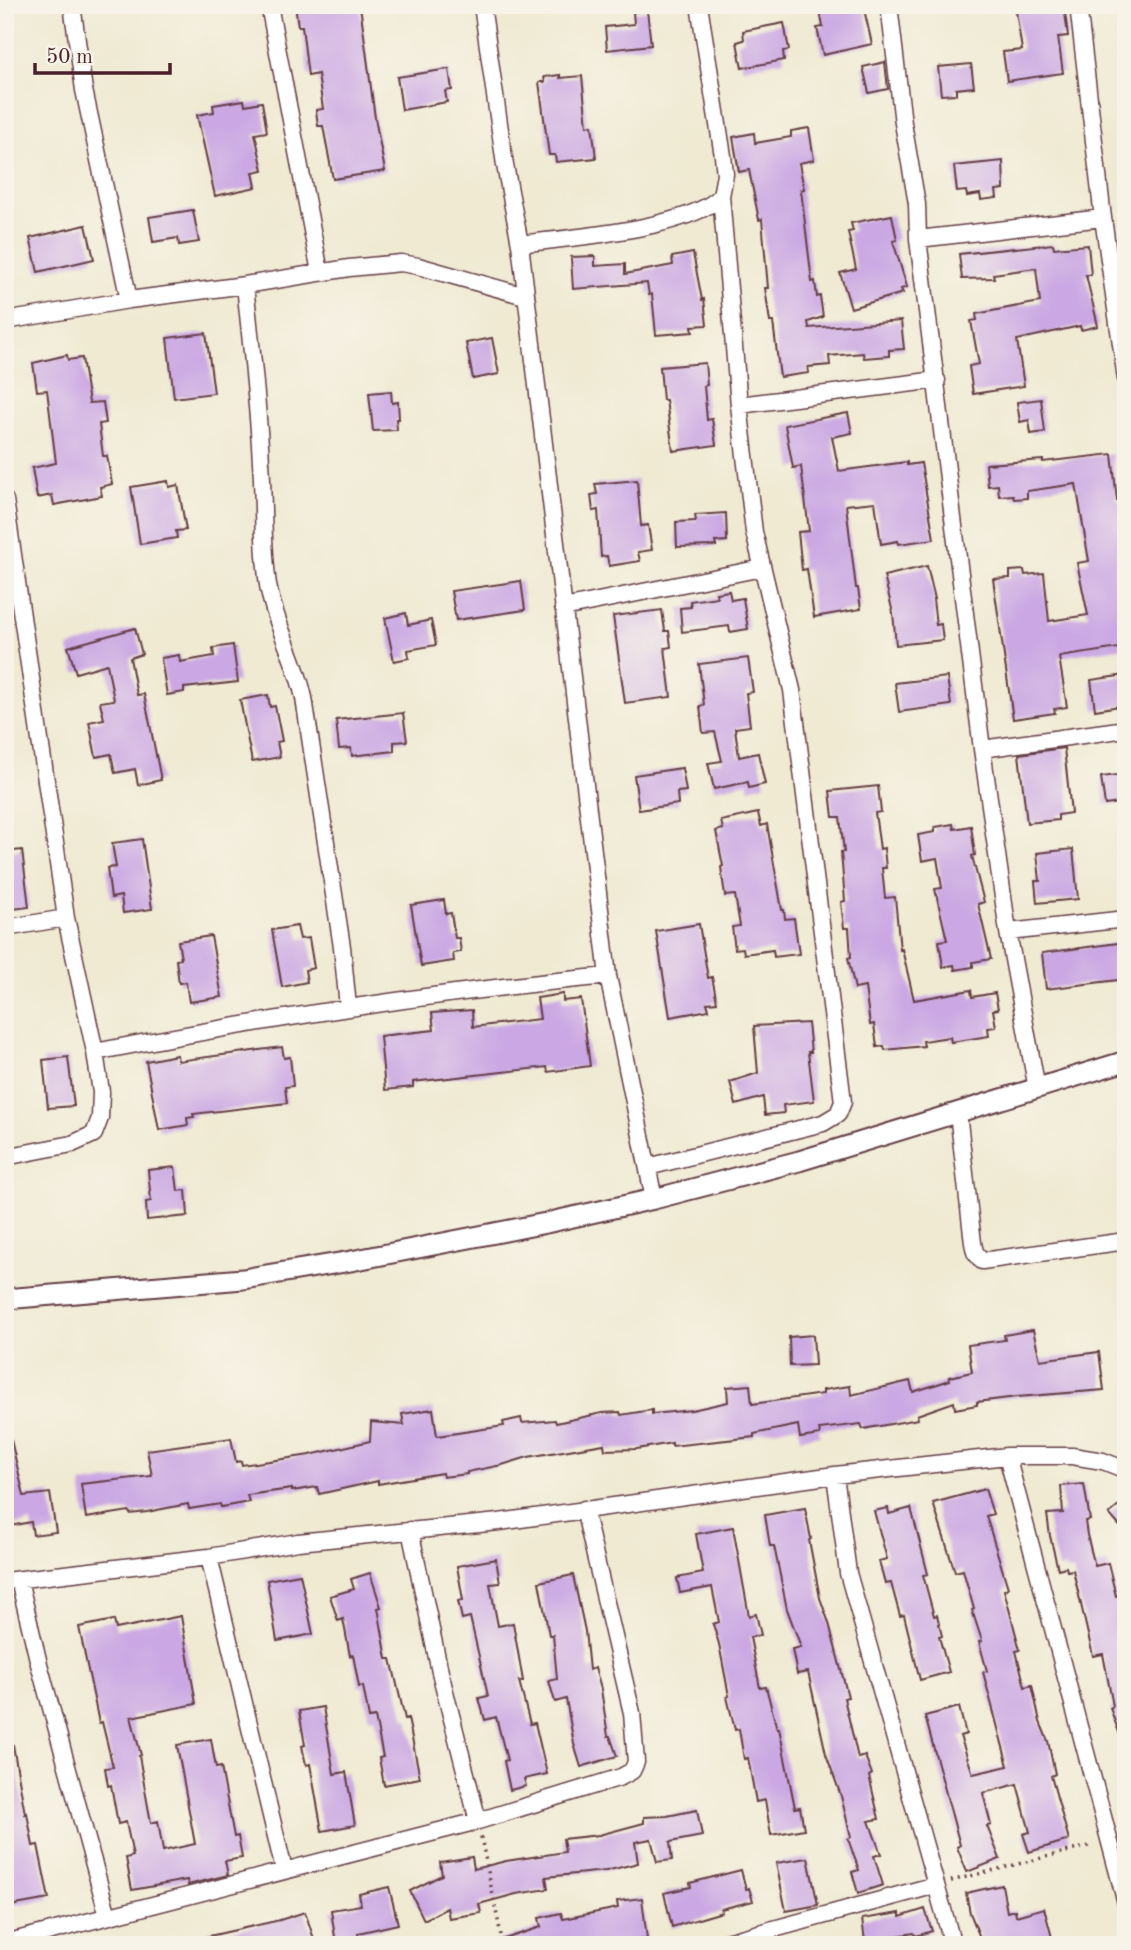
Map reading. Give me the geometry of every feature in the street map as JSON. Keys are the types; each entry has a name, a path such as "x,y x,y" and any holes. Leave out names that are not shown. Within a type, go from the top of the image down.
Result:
{"street":[{"path":"72,5 84,90 130,300"},
{"path":"269,5 320,272"},
{"path":"482,5 505,165 520,244 608,976 654,1199"},
{"path":"648,1167 823,1124 838,1114 843,1102 792,690 762,568 750,496 739,405 721,196 725,174 699,5"},
{"path":"889,5 903,123 917,204 918,239 982,749 1008,932 1037,1089"},
{"path":"1078,5 1103,218 1126,379"},
{"path":"520,244 658,223 702,209 721,196"},
{"path":"918,239 1103,218"},
{"path":"5,321 378,264 401,263 525,296"},
{"path":"245,285 261,459 267,576 272,606 298,670 304,698 342,947 348,1007"},
{"path":"739,405 937,380"},
{"path":"5,500 66,918 101,1092 100,1118 94,1133 72,1144 5,1157"},
{"path":"563,608 762,568"},
{"path":"982,749 1126,729"},
{"path":"5,928 66,918"},
{"path":"1008,932 1126,919"},
{"path":"95,1052 348,1007 608,976"},
{"path":"5,1299 243,1279 351,1261 654,1199 799,1161 1126,1061"},
{"path":"958,1113 973,1243 975,1252 982,1261 1126,1241"},
{"path":"108,1916 39,1664 12,1581 209,1558 298,1542 499,1522 835,1475 1007,1456 1072,1456 1103,1461 1126,1470"},
{"path":"1007,1456 1126,1903"},
{"path":"835,1475 850,1585 953,1945"},
{"path":"5,1943 478,1821 621,1777 632,1771 636,1762 632,1713 584,1509"},
{"path":"410,1530 440,1672 478,1821"},
{"path":"209,1558 284,1870"},
{"path":"715,1945 936,1885"}],"path":[{"path":"478,1821 503,1945"},
{"path":"936,1885 1109,1841"}],"building":[{"path":"295,5 360,5 385,171 333,179 323,126 318,126 316,110 323,109 318,74 308,76 302,26 298,26"},
{"path":"819,5 863,5 872,44 823,55 817,28 823,27"},
{"path":"1015,5 1038,5 1038,8 1064,5 1068,36 1058,37 1063,73 1007,81 1003,52 1022,50"},
{"path":"647,10 651,45 607,50 605,27 634,24 633,12"},
{"path":"784,23 789,50 783,51 784,60 742,68 737,42 744,40 743,31"},
{"path":"885,62 888,89 869,93 863,67"},
{"path":"971,64 974,87 956,89 956,94 941,95 938,67"},
{"path":"449,69 452,90 445,91 447,102 402,110 397,77"},
{"path":"560,75 560,78 582,76 587,126 592,125 596,158 556,162 555,155 549,155 539,82 545,82 544,77"},
{"path":"244,100 245,105 262,102 267,132 255,134 263,170 253,172 256,187 215,196 197,115 214,112 213,105"},
{"path":"809,128 814,160 799,163 804,189 801,190 812,282 815,281 817,297 820,296 823,317 808,322 809,328 901,321 904,349 889,350 889,356 864,358 863,353 829,356 830,365 808,367 809,373 780,377 773,322 770,322 765,288 768,288 762,219 759,220 749,170 739,172 733,137 754,133 755,143 791,137 791,131"},
{"path":"1003,161 1004,189 996,190 997,198 981,200 980,194 967,196 966,191 957,192 954,166"},
{"path":"193,210 199,242 179,245 178,238 153,242 149,217"},
{"path":"892,215 897,240 893,241 907,287 901,289 903,293 851,308 840,273 856,269 848,232 853,231 851,223"},
{"path":"86,225 94,259 38,272 30,238"},
{"path":"1053,244 1054,248 1088,245 1091,275 1086,275 1098,326 1081,330 1080,326 1017,340 1024,386 973,394 969,366 979,364 971,321 977,320 976,314 1040,302 1036,268 993,274 994,278 962,279 959,254"},
{"path":"693,253 707,325 692,326 693,332 656,335 652,294 649,295 647,283 573,289 571,257 595,256 595,266 625,264 625,274 673,265 672,257"},
{"path":"206,333 214,393 174,398 167,338"},
{"path":"492,338 499,374 473,379 466,343"},
{"path":"67,355 68,360 82,358 89,403 103,402 106,423 99,424 103,456 107,456 112,484 100,487 102,496 54,505 52,495 37,498 32,468 56,463 47,390 37,391 33,363"},
{"path":"705,363 707,420 712,419 716,445 673,451 660,367"},
{"path":"391,391 392,403 398,402 397,430 373,431 369,393"},
{"path":"1041,399 1045,432 1031,434 1029,420 1020,422 1017,402"},
{"path":"848,413 852,433 832,437 839,471 907,462 907,465 921,463 934,539 881,544 875,502 846,505 861,609 814,617 807,569 802,570 798,532 809,531 801,466 793,468 785,425"},
{"path":"1112,454 1117,501 1122,500 1125,522 1122,523 1124,534 1118,535 1126,572 1126,647 1059,657 1067,707 1054,709 1055,713 1013,719 993,579 1010,578 1010,571 1024,570 1025,575 1044,573 1049,621 1088,615 1077,563 1089,561 1076,484 1027,491 1027,498 999,496 998,485 988,486 986,464 1043,462"},
{"path":"637,480 641,526 648,525 652,550 638,552 640,561 609,566 607,556 601,557 598,510 593,511 591,495 597,494 595,484"},
{"path":"168,481 169,487 178,485 186,530 176,531 177,538 140,544 131,487"},
{"path":"726,513 727,541 715,542 716,546 677,547 676,522 696,521 695,515"},
{"path":"927,566 935,599 936,625 941,624 943,640 896,645 893,613 884,576"},
{"path":"521,581 525,610 456,620 451,591"},
{"path":"729,591 731,600 743,598 748,629 730,632 729,626 682,632 680,608 691,607 690,601 717,597 716,593"},
{"path":"662,610 671,647 665,648 671,697 625,703 613,616"},
{"path":"406,613 408,625 431,620 436,645 408,650 409,658 394,661 385,618"},
{"path":"135,628 142,654 130,658 137,695 144,694 161,780 138,785 135,769 115,773 111,754 96,757 89,722 104,719 100,702 114,700 107,664 76,673 68,647"},
{"path":"233,645 238,682 184,688 184,692 167,695 161,658 179,655 180,662 214,656 213,648"},
{"path":"748,658 753,692 746,693 750,726 735,728 739,757 758,753 765,784 749,788 748,782 714,789 708,763 722,761 715,732 703,733 700,706 704,705 699,664"},
{"path":"1126,675 1126,705 1095,710 1091,680"},
{"path":"947,677 951,705 899,712 895,683"},
{"path":"268,695 270,707 275,706 282,741 277,742 280,757 252,762 240,700"},
{"path":"403,713 407,741 394,742 394,751 352,756 351,748 339,749 336,720"},
{"path":"1064,748 1071,813 1058,815 1058,820 1027,823 1019,754"},
{"path":"682,768 686,791 677,792 678,804 639,810 634,775"},
{"path":"1126,774 1126,802 1105,805 1101,777"},
{"path":"878,786 881,812 875,813 880,849 884,848 886,868 882,868 885,898 895,897 900,950 902,949 914,1000 971,990 972,997 995,993 998,1009 993,1010 996,1027 988,1028 989,1036 951,1042 950,1037 923,1041 924,1046 885,1050 884,1046 877,1047 874,1024 870,1025 865,987 855,989 848,958 851,957 849,928 844,928 841,902 845,901 841,852 844,852 840,817 833,817 830,791"},
{"path":"758,813 761,826 767,824 782,910 785,919 794,918 799,954 774,957 773,950 744,954 743,948 735,949 732,927 740,926 735,895 725,896 723,866 716,831 723,829 721,821"},
{"path":"953,824 954,829 971,826 975,855 972,856 984,902 978,904 991,959 973,962 973,967 955,970 954,965 943,967 939,941 947,940 935,889 942,888 937,858 922,861 918,835 935,832 935,827"},
{"path":"142,839 152,909 123,913 121,896 111,898 107,868 116,867 112,843"},
{"path":"1073,849 1078,899 1037,903 1035,881 1040,881 1037,853"},
{"path":"22,850 29,907 5,910 5,852"},
{"path":"444,900 446,914 451,913 455,938 459,938 461,952 453,953 454,961 421,966 411,905"},
{"path":"699,924 708,978 712,977 717,1002 707,1003 709,1010 670,1017 656,931"},
{"path":"297,926 300,939 309,938 314,968 305,970 307,982 282,987 272,930"},
{"path":"211,936 222,997 189,1002 186,982 179,983 176,960 181,959 178,941"},
{"path":"1126,942 1126,979 1046,989 1042,953"},
{"path":"563,994 563,1001 581,999 590,1066 548,1072 547,1067 413,1082 413,1087 385,1090 380,1036 434,1030 432,1013 472,1010 473,1027 540,1019 537,998"},
{"path":"808,1023 811,1052 808,1052 814,1101 783,1105 784,1113 765,1115 763,1097 736,1105 730,1082 758,1073 754,1026"},
{"path":"282,1047 284,1058 290,1057 293,1086 285,1087 287,1103 193,1114 194,1117 187,1118 188,1125 159,1130 146,1061 177,1055 178,1061"},
{"path":"68,1057 74,1106 48,1108 43,1060"},
{"path":"175,1167 178,1191 186,1190 188,1216 147,1220 146,1202 151,1201 148,1170"},
{"path":"1033,1330 1040,1360 1099,1352 1104,1390 977,1402 977,1405 955,1409 954,1402 917,1415 918,1419 863,1429 861,1424 819,1429 820,1435 800,1438 798,1425 754,1434 754,1437 672,1446 672,1443 637,1449 605,1450 604,1444 528,1457 467,1474 443,1477 442,1473 378,1484 378,1481 319,1494 317,1487 292,1489 247,1495 249,1502 221,1507 220,1504 189,1509 188,1504 147,1512 130,1514 129,1511 86,1518 81,1484 152,1476 147,1450 231,1438 236,1462 241,1461 242,1465 310,1455 370,1441 371,1422 404,1425 402,1414 433,1409 437,1436 504,1426 503,1422 521,1418 522,1423 555,1420 556,1423 602,1413 620,1412 621,1415 652,1410 652,1414 692,1410 728,1402 727,1387 750,1385 752,1404 823,1394 823,1390 850,1386 851,1395 910,1381 913,1392 950,1380 949,1377 972,1372 968,1345 1005,1340 1004,1335"},
{"path":"813,1335 815,1365 790,1366 789,1337"},
{"path":"5,1440 11,1440 24,1496 50,1493 56,1532 33,1535 31,1522 5,1527"},
{"path":"1084,1484 1090,1520 1085,1521 1095,1566 1108,1563 1116,1596 1122,1595 1126,1608 1126,1620 1122,1621 1126,1639 1124,1746 1110,1708 1113,1706 1103,1654 1093,1656 1073,1570 1067,1571 1066,1567 1058,1569 1050,1536 1047,1514 1063,1513 1061,1486"},
{"path":"985,1489 993,1514 986,1516 1008,1588 1004,1590 1020,1650 1016,1651 1025,1687 1032,1685 1040,1722 1048,1741 1055,1774 1051,1776 1069,1840 1029,1852 1023,1834 1030,1832 1017,1784 983,1793 991,1825 987,1826 1000,1859 967,1872 957,1847 960,1845 925,1716 959,1707 966,1734 960,1736 973,1774 1008,1766 983,1672 987,1671 979,1642 982,1641 963,1570 955,1572 933,1503"},
{"path":"1126,1500 1126,1533 1109,1514"},
{"path":"805,1508 820,1598 848,1697 844,1698 858,1758 865,1756 872,1774 869,1776 879,1819 869,1821 881,1854 874,1856 883,1885 858,1893 852,1872 859,1870 848,1839 851,1837 841,1796 826,1754 808,1672 797,1674 792,1649 801,1647 787,1609 774,1546 770,1546 765,1515"},
{"path":"888,1508 889,1514 911,1508 928,1574 923,1575 934,1616 937,1615 942,1636 939,1637 949,1672 920,1680 904,1615 900,1616 891,1583 885,1584 879,1561 887,1559 874,1511"},
{"path":"733,1527 749,1616 756,1614 761,1635 750,1637 760,1688 766,1687 777,1729 779,1728 795,1808 800,1807 804,1829 771,1835 765,1800 756,1802 748,1758 744,1759 739,1729 735,1730 727,1697 729,1696 713,1624 719,1622 712,1587 680,1593 677,1578 703,1573 696,1534"},
{"path":"496,1559 500,1583 490,1584 498,1626 513,1623 523,1681 519,1681 530,1724 535,1723 547,1774 524,1779 526,1786 510,1790 504,1761 507,1760 496,1717 485,1720 479,1698 488,1696 470,1617 462,1619 458,1601 463,1600 457,1566"},
{"path":"370,1573 381,1607 378,1608 387,1659 391,1659 405,1719 408,1718 420,1778 384,1785 379,1758 383,1757 375,1717 369,1718 363,1686 359,1687 353,1655 350,1656 343,1619 338,1621 330,1596 354,1589 351,1579"},
{"path":"300,1574 313,1634 277,1641 267,1580"},
{"path":"573,1575 585,1631 589,1670 595,1668 608,1736 617,1756 581,1767 566,1699 555,1702 549,1681 557,1679 553,1635 549,1635 539,1582"},
{"path":"181,1616 196,1704 131,1717 141,1755 139,1756 151,1823 158,1821 163,1851 195,1844 177,1745 211,1739 216,1768 221,1767 234,1837 238,1836 242,1858 225,1861 228,1875 188,1885 187,1880 132,1890 126,1858 133,1856 126,1822 118,1824 111,1785 108,1786 105,1768 113,1767 102,1722 99,1723 79,1627 114,1620 116,1629"},
{"path":"323,1707 334,1774 346,1772 355,1825 322,1831 310,1764 306,1765 302,1746 305,1745 299,1711"},
{"path":"13,1745 25,1814 27,1813 33,1846 38,1845 49,1899 10,1906 5,1882 5,1746"},
{"path":"697,1810 702,1836 670,1842 672,1860 657,1862 651,1839 635,1842 638,1863 606,1871 546,1877 548,1889 479,1904 481,1913 449,1918 447,1908 424,1920 410,1891 442,1875 440,1862 472,1857 474,1869 565,1852 563,1839 599,1835 644,1823 644,1817"},
{"path":"808,1858 818,1905 786,1911 776,1863"},
{"path":"741,1870 746,1889 749,1888 753,1901 721,1909 722,1912 672,1927 664,1893 691,1887 690,1883"},
{"path":"1002,1885 1007,1912 1015,1910 1016,1916 1044,1908 1054,1945 983,1945 970,1913 966,1893"},
{"path":"389,1887 398,1924 358,1933 359,1940 336,1944 331,1910 361,1905 359,1894"},
{"path":"642,1898 647,1939 612,1943 613,1945 495,1945 495,1942 541,1927 539,1918 561,1913 563,1919 618,1908 617,1901"},
{"path":"925,1909 932,1931 916,1936 914,1933 865,1941 862,1919 900,1913 900,1917"},
{"path":"305,1912 316,1945 197,1945 196,1939"}]}
